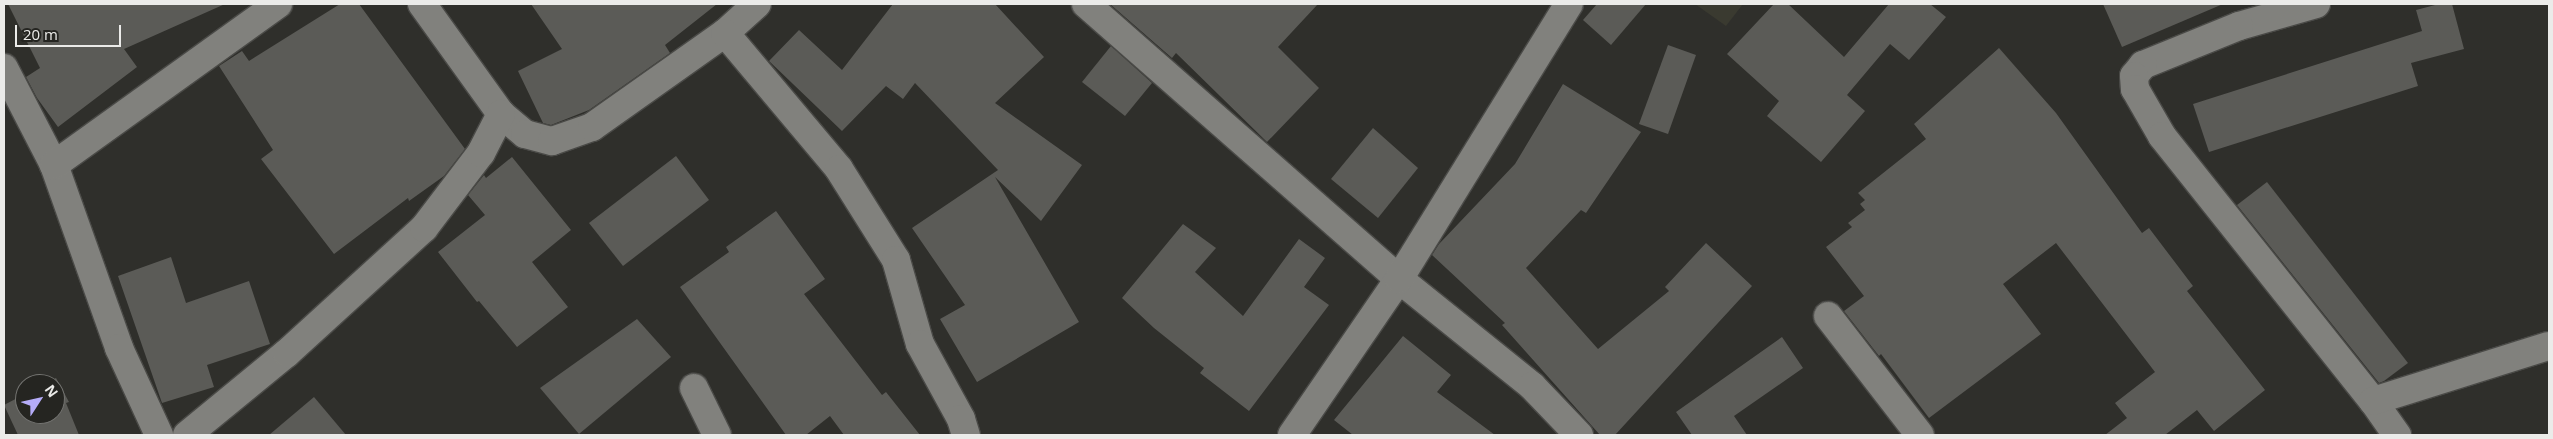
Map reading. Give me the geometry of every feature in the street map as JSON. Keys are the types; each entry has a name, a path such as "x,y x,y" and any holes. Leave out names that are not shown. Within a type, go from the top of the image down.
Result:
{"street":[{"path":"54,165 278,4"},
{"path":"422,4 501,114 525,134 552,141 592,127 725,34 757,4"},
{"path":"1086,4 1399,279 1532,386 1579,435"},
{"path":"1292,435 1399,279 1568,4"},
{"path":"2316,4 2240,26 2143,64 2134,76 2135,89 2162,136 2373,401 2397,435"},
{"path":"725,34 839,169 896,260 920,344 961,419 966,435"},
{"path":"4,68 54,165 119,348 159,435"},
{"path":"187,435 287,353 424,228 481,153 501,114"},
{"path":"1828,316 1920,435"},
{"path":"2373,401 2549,346"},
{"path":"694,388 717,435"}],"shaded area":[{"path":"1695,4 1743,4 1726,26"}],"building":[{"path":"8,4 225,4 124,49 137,67 58,127 37,98 26,77 40,68"},
{"path":"340,4 359,4 465,149 444,176 409,201 408,198 334,254 261,159 273,150 219,66 242,51 249,61"},
{"path":"531,4 717,4 665,45 670,53 589,110 551,125 543,123 518,71 562,49"},
{"path":"893,4 995,4 1044,57 995,103 1082,165 1041,221 995,177 1079,322 977,382 940,319 965,305 912,228 998,170 915,83 903,99 886,86 842,131 769,61 799,30 842,70"},
{"path":"1110,4 1318,4 1278,47 1319,88 1267,142 1176,53 1172,58"},
{"path":"1597,4 1646,4 1611,45 1583,20"},
{"path":"1774,4 1788,4 1844,57 1889,4 1930,4 1946,17 1909,60 1890,44 1847,95 1865,111 1821,162 1767,116 1779,101 1727,54"},
{"path":"2103,4 2223,4 2122,47"},
{"path":"2439,4 2452,4 2464,49 2411,63 2418,86 2209,152 2193,104 2422,31 2416,10"},
{"path":"1668,45 1696,55 1668,134 1639,124"},
{"path":"1111,46 1152,83 1125,116 1082,82"},
{"path":"1999,48 2056,113 2142,233 2149,228 2193,286 2187,291 2265,390 2214,431 2197,410 2165,435 2105,435 2127,418 2115,403 2155,372 2056,243 2003,284 2041,334 1929,418 1881,354 1879,356 1844,311 1864,296 1826,247 1852,227 1848,223 1865,210 1860,204 1865,200 1858,193 1926,139 1914,124"},
{"path":"1563,84 1641,132 1586,213 1581,210 1526,268 1598,349 1669,291 1665,287 1706,243 1752,286 1615,435 1600,435 1502,325 1505,323 1432,255 1439,244 1515,164"},
{"path":"1373,128 1418,168 1378,218 1331,179"},
{"path":"676,156 709,200 623,266 589,223"},
{"path":"512,157 571,230 532,262 568,307 517,347 479,301 477,302 438,252 485,215 468,195 484,175 486,178"},
{"path":"2267,182 2408,363 2384,381 2379,383 2237,205"},
{"path":"776,211 825,279 804,294 882,395 886,392 920,435 844,435 830,416 806,435 786,435 680,287 729,252 726,247"},
{"path":"1183,224 1216,248 1195,272 1243,316 1299,239 1325,258 1304,287 1329,305 1249,411 1200,373 1204,368 1154,328 1122,298"},
{"path":"171,257 186,303 249,281 270,344 207,365 214,387 162,403 118,276"},
{"path":"637,319 671,357 579,434 540,388"},
{"path":"1403,336 1451,375 1437,392 1495,435 1353,435 1334,420"},
{"path":"1782,337 1803,368 1734,416 1747,435 1692,435 1676,412"},
{"path":"65,395 69,402 66,403 79,435 18,435 4,405 15,399 15,424 65,424"},
{"path":"314,397 346,435 269,435"}]}
